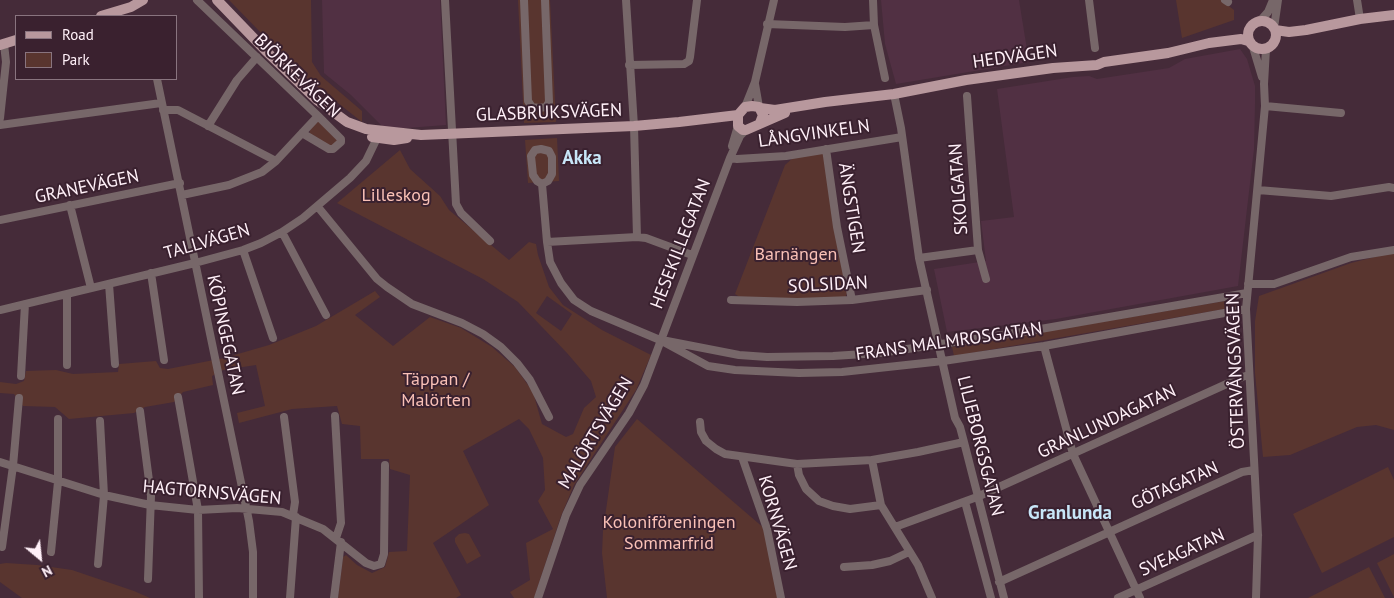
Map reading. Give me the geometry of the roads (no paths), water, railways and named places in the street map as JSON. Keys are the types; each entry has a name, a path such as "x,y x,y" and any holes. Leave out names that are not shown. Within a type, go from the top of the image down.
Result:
{"main road":[{"path":"104,15 131,7 143,0"},
{"name":"GLASBRUKSVÄGEN","path":"209,0 324,112 356,132 379,135 420,135 741,120"},
{"name":"GLASBRUKSVÄGEN","path":"217,0 267,52 334,114 347,122 379,135"},
{"path":"1260,21 1268,22 1283,32 1306,30 1360,19 1394,15"},
{"name":"HEDVÄGEN","path":"1209,44 1249,29 1260,21"},
{"path":"1270,46 1276,34 1275,28"},
{"path":"1249,29 1251,44"},
{"path":"1270,46 1306,30"},
{"name":"HEDVÄGEN","path":"824,102 771,118 760,124 741,120 752,106 774,110 824,102 894,94 966,80 1054,68 1097,65 1104,62 1241,39 1259,50 1270,46"},
{"path":"2,44 15,40"},
{"path":"760,107 763,115 760,124"}],"street":[{"name":"BJÖRKEVÄGEN","path":"197,0 318,116 341,139 341,142 333,150 302,134"},
{"path":"444,0 456,204 461,213 490,241"},
{"path":"524,0 528,101 532,107 539,108 546,107 549,102 545,0"},
{"path":"626,0 634,126 637,237"},
{"path":"629,65 684,64 688,61 697,0"},
{"name":"HESEKILLEGATAN","path":"660,340 730,158 734,133 741,120 754,82 774,0"},
{"path":"873,0 874,25 885,78"},
{"path":"1089,0 1095,48"},
{"path":"1260,21 1266,15 1273,0"},
{"path":"1275,28 1278,0"},
{"path":"1357,0 1360,19"},
{"path":"767,24 816,27 874,25"},
{"path":"0,118 6,62 2,44"},
{"name":"ÖSTERVÅNGSVÄGEN","path":"1251,44 1264,84"},
{"name":"ÖSTERVÅNGSVÄGEN","path":"1256,598 1258,535 1246,308 1265,106 1264,84 1270,46"},
{"path":"208,126 237,80 257,57"},
{"name":"KÖPINGEGATAN","path":"157,80 246,508 253,552 253,598"},
{"name":"HESEKILLEGATAN","path":"754,82 760,107"},
{"name":"LILJEBORGSGATAN","path":"894,94 919,258 955,418 960,427 1004,598"},
{"name":"SKOLGATAN","path":"967,96 978,250 986,279"},
{"path":"0,125 162,106 178,110 276,161"},
{"path":"1265,106 1341,113"},
{"path":"182,195 244,181 262,172 276,161 318,116"},
{"name":"TALLVÄGEN","path":"0,310 243,250 282,232 318,207 350,178 366,161 379,135"},
{"name":"LÅNGVINKELN","path":"730,158 786,156 902,137"},
{"name":"ÄNGSTIGEN","path":"826,149 837,226 852,300"},
{"name":"GRANEVÄGEN","path":"0,220 180,183"},
{"name":"FRANS MALMROSGATAN","path":"542,184 550,262 561,284 574,300 592,311 660,340 708,366 735,370 799,373 842,372 943,361 1044,346 1246,308"},
{"path":"1258,190 1331,196 1389,187 1394,188"},
{"path":"70,205 92,288"},
{"path":"318,207 377,279 387,288 412,304 469,327 500,347 517,363 530,380 549,418"},
{"path":"282,232 326,315"},
{"path":"547,242 637,237 646,238 692,255"},
{"path":"243,250 273,338"},
{"path":"919,258 978,250"},
{"path":"1248,284 1274,284 1351,257 1394,250"},
{"path":"151,273 164,360"},
{"path":"109,284 115,364"},
{"name":"SOLSIDAN","path":"731,300 786,302 852,300 927,290"},
{"name":"FRANS MALMROSGATAN","path":"660,340 739,355 786,357 871,354 1029,331 1247,293"},
{"path":"67,294 68,365"},
{"path":"21,376 25,304"},
{"name":"MALÖRTSVÄGEN","path":"538,598 566,515 580,485 638,398 660,340"},
{"path":"1044,346 1073,454 1140,598"},
{"name":"GRANLUNDAGATAN","path":"895,527 977,498 1242,376 1249,375"},
{"path":"178,397 198,510 198,598"},
{"path":"2,547 13,466 18,398"},
{"path":"140,411 151,496 148,579"},
{"path":"334,416 341,523 334,598"},
{"path":"284,417 295,502 290,598"},
{"path":"51,552 58,482 58,418"},
{"path":"98,564 104,496 100,421"},
{"path":"700,422 701,432 706,441 716,450 725,454 797,464 872,460 964,442"},
{"name":"KORNVÄGEN","path":"742,457 767,529 781,598"},
{"path":"872,460 881,505 918,565 932,598"},
{"name":"HAGTORNSVÄGEN","path":"0,462 104,496 150,505 198,510 246,508 282,512 323,529 366,563 374,566 381,564 384,554 385,465"},
{"path":"797,464 799,475 806,489 819,500 833,506 850,509 881,505"},
{"name":"GÖTAGATAN","path":"999,582 1242,472 1254,470"},
{"name":"LILJEBORGSGATAN","path":"965,502 990,598"},
{"name":"SVEAGATAN","path":"1118,598 1258,535"},
{"path":"844,567 872,565 890,561 909,552"}],"district":[{"name":"Akka","path":"582,159"},
{"name":"Granlunda","path":"1070,514"}],"park label":[{"name":"Lilleskog","path":"396,196"},
{"name":"Barnängen","path":"796,255"},
{"name":"Täppan / Malörten","path":"436,390"},
{"name":"Koloniföreningen Sommarfrid","path":"669,533"}]}
